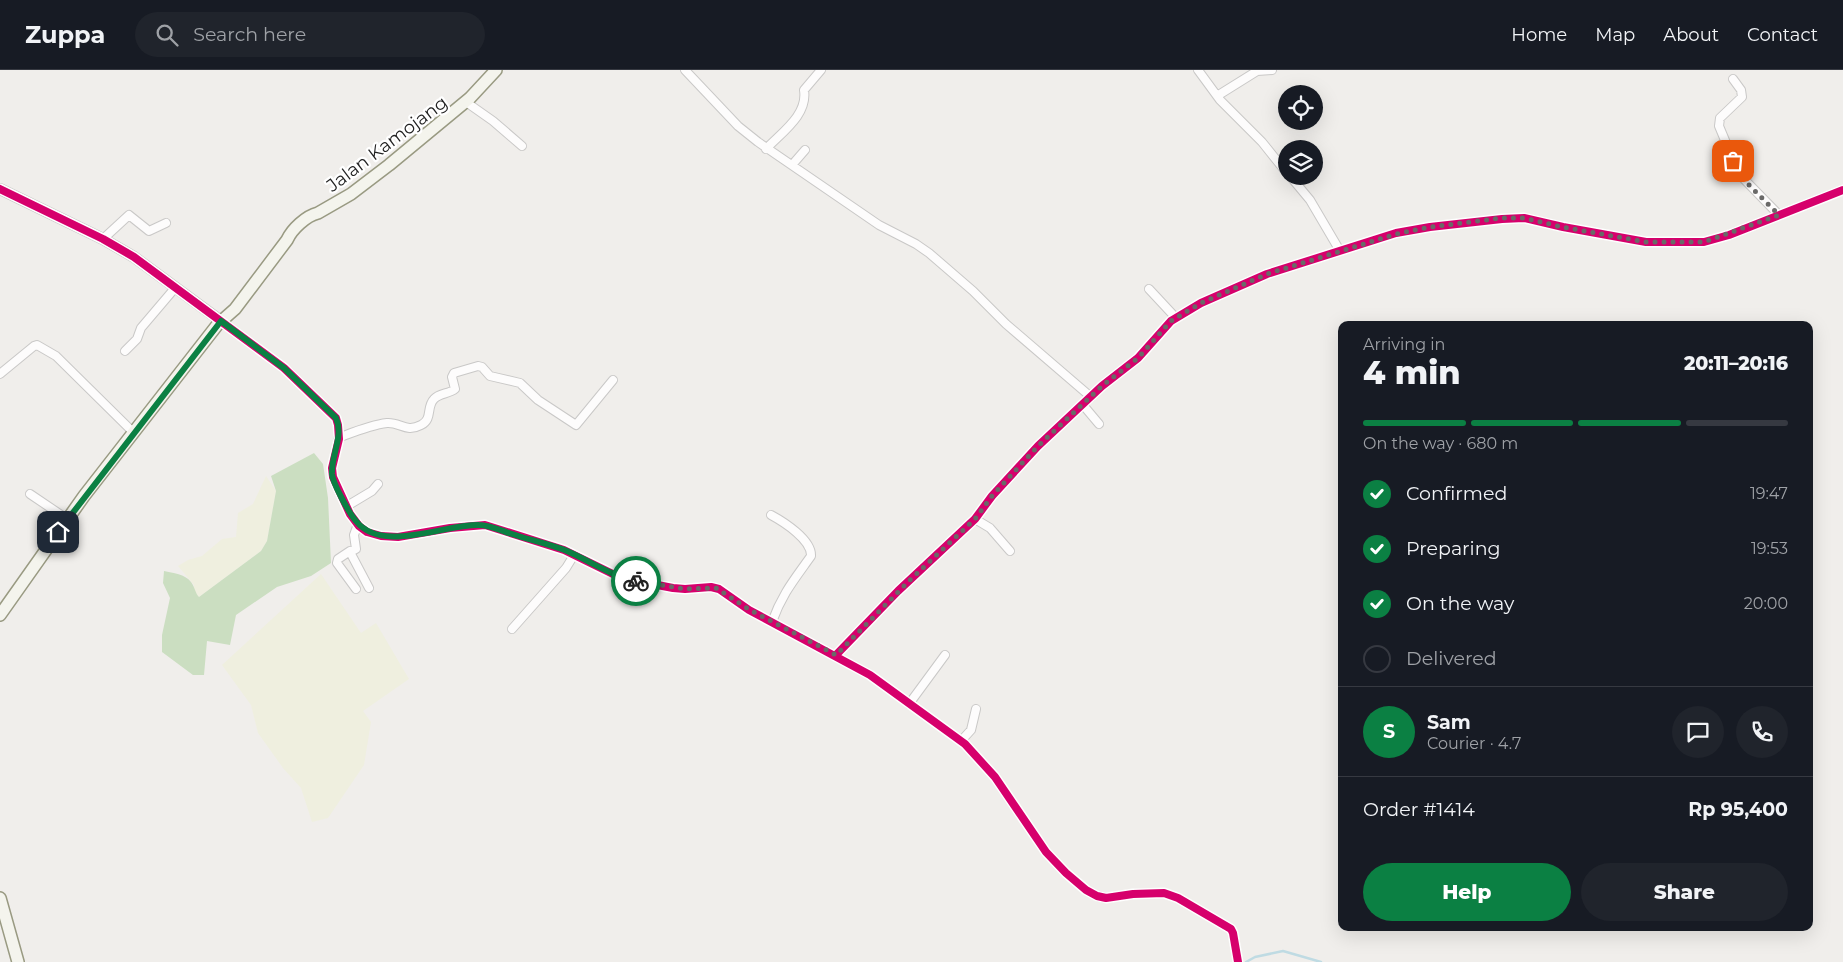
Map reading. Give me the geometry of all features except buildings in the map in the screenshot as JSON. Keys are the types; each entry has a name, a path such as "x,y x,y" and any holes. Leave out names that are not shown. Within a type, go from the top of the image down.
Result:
{"main road":[{"name":"Jalan Kamojang","path":"0,615 67,519 221,321 245,298 294,229 312,214 318,213 351,194 466,102 496,70"},
{"path":"0,898 18,962"}],"street":[{"path":"685,70 738,126 766,149 879,225 916,244 929,253 973,291 1022,339 1090,397"},
{"path":"766,149 802,111 805,98 804,90 821,70"},
{"path":"1198,70 1217,96 1262,142 1278,162"},
{"path":"1217,96 1257,71 1272,70"},
{"path":"1734,79 1741,90 1742,97 1720,118 1719,126 1739,174 1779,215"},
{"path":"466,102 492,120 522,146"},
{"path":"792,165 805,150"},
{"path":"1298,185 1310,200 1340,251"},
{"path":"0,189 103,238 134,257 284,368 328,408 338,422 338,438 332,474 335,483 358,524 373,534 398,537 450,528 485,525 574,555 621,578 685,589 716,588 750,610 870,675 960,741 996,777 1046,852 1080,886 1097,896 1106,898 1142,893 1162,893 1174,896 1230,928 1233,933 1238,962"},
{"path":"836,655 905,585 975,519 992,496 1038,446 1102,386 1138,358 1176,318 1201,303 1267,274 1396,234 1430,227 1502,218 1524,218 1646,242 1704,242 1843,190"},
{"path":"103,238 129,215 149,231 166,223"},
{"path":"125,351 138,337 141,328 175,288"},
{"path":"1149,289 1176,318"},
{"path":"0,374 37,345 56,356 134,433"},
{"path":"338,438 378,424 393,423 406,428 419,426 428,419 431,403 434,399 455,389 452,376 454,373 478,366 482,367 490,376 520,383 538,400 576,425 613,380"},
{"path":"1083,405 1099,424"},
{"path":"347,506 378,484"},
{"path":"30,494 67,519"},
{"path":"771,515 784,522 808,545 812,553 786,589 772,622"},
{"path":"975,519 990,528 1010,551"},
{"path":"356,589 337,563 338,559 356,549 354,535 358,524"},
{"path":"350,551 370,588"},
{"path":"512,629 566,568 574,555"},
{"path":"909,704 944,655"},
{"path":"960,741 971,730 976,709"}],"green space":[{"path":"314,453 323,464 328,498 331,563 311,576 277,587 236,615 230,645 207,641 204,675 193,675 162,652 162,635 170,598 163,583 164,571 186,577 199,597 261,551 267,541 276,491 271,476"},
{"path":"266,476 276,491 267,541 261,551 199,597 194,593 194,585 178,566 188,560 202,556 222,539 236,537 238,513 253,504"},
{"path":"321,574 361,633 376,623 409,679 363,711 371,722 364,765 328,818 312,822 301,788 283,768 258,733 251,705 222,665"}],"waterway":[{"path":"1246,962 1255,957 1283,951 1321,962"}],"cycle path":[{"path":"0,189 103,239 134,257 284,368 336,418 339,439 332,468 333,477 350,514 359,526 367,532 381,536 398,537 450,528 485,525 564,550 621,578 673,588 711,587 719,589 749,610 870,675 965,744 995,777 1046,852 1086,890 1106,898 1133,894 1164,893 1178,898 1231,929 1238,962"},
{"path":"836,655 898,591 975,519 992,496 1038,446 1102,386 1138,358 1171,321 1201,303 1267,274 1396,233 1430,227 1524,218 1646,242 1704,242 1729,235 1843,190"}],"way so far":[{"path":"636,581 673,588 711,587 719,589 750,610 836,655 910,580 975,519 992,496 1038,446 1102,386 1138,358 1171,321 1201,303 1267,274 1396,234 1430,227 1502,218 1524,218 1612,237 1646,242 1708,242 1779,215 1744,180 1733,161"}],"route":[{"path":"58,532 221,321 290,373 328,408 336,418 338,422 338,439 332,474 350,514 359,526 367,532 381,536 398,537 450,528 485,525 564,550 621,578 636,581"}]}
